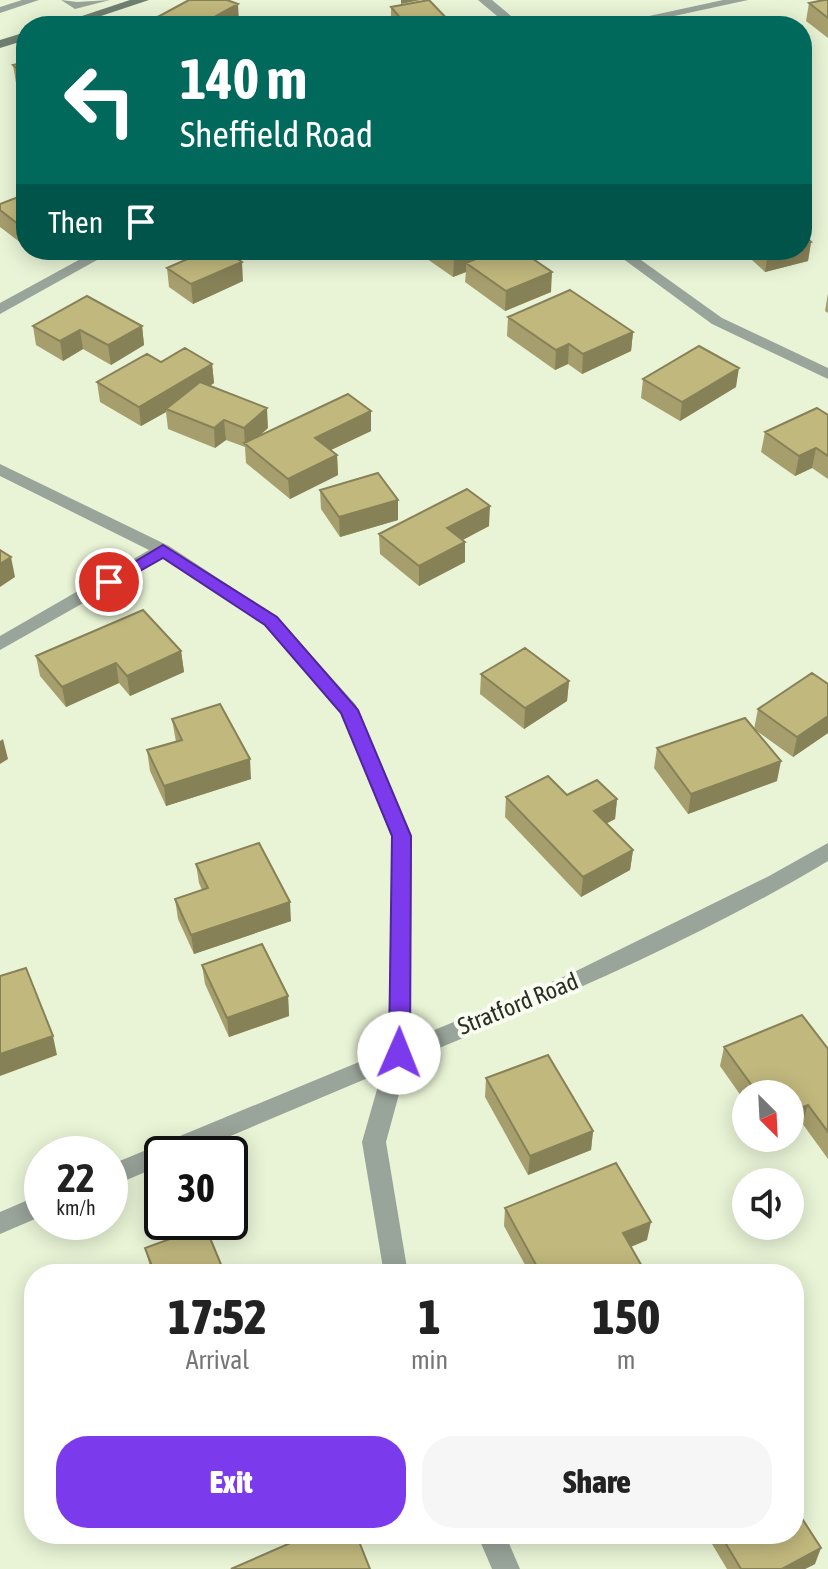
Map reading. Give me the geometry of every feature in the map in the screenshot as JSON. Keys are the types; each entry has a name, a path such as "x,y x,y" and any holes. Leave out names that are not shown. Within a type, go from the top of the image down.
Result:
{"main road":[{"path":"80,16 108,3 143,0"}],"street":[{"path":"484,0 504,16"},
{"path":"660,16 742,0"},
{"path":"0,309 90,260"},
{"path":"632,260 717,321 828,374"},
{"path":"0,469 163,550 271,621 349,710 402,836 399,1053 374,1142 394,1264"},
{"path":"0,644 163,550"},
{"name":"Stratford Road","path":"128,1168 576,981 776,882 828,851"},
{"path":"0,1223 24,1213"},
{"path":"495,1544 506,1569"}],"lane":[{"path":"0,10 34,0"},
{"path":"66,0 75,6 108,3"}],"building":[{"path":"189,0 227,0 238,4 216,16 159,16"},
{"path":"429,0 444,16 399,16 391,7"},
{"path":"828,0 828,18 809,3"},
{"path":"16,198 16,222 0,210 0,204"},
{"path":"185,260 242,262 191,284 167,268"},
{"path":"473,260 535,260 552,272 506,291 466,263"},
{"path":"570,290 633,332 583,354 569,344 556,350 508,317"},
{"path":"87,296 142,326 108,345 80,330 60,341 33,326"},
{"path":"699,346 739,368 682,402 643,379"},
{"path":"185,348 212,364 139,407 97,382 147,354 161,362"},
{"path":"200,382 267,408 244,428 224,420 214,428 166,409"},
{"path":"348,394 371,411 315,438 337,455 288,479 244,443"},
{"path":"817,408 828,415 828,456 816,448 799,456 765,432"},
{"path":"378,473 398,500 339,517 320,490"},
{"path":"467,489 490,506 447,528 465,542 419,566 379,534"},
{"path":"0,550 11,557 0,564"},
{"path":"143,610 181,651 127,676 116,663 62,687 36,656"},
{"path":"525,648 569,681 525,708 481,674"},
{"path":"812,673 828,684 828,716 797,737 758,709"},
{"path":"220,704 250,759 164,786 147,750 182,740 172,719"},
{"path":"745,718 781,761 691,794 657,748"},
{"path":"548,776 567,795 597,780 617,799 594,811 633,850 583,877 506,797"},
{"path":"259,843 290,902 191,935 175,899 208,888 196,864"},
{"path":"262,944 288,996 227,1018 202,965"},
{"path":"26,968 53,1036 0,1054 0,976"},
{"path":"802,1015 828,1049 828,1132 808,1105 804,1107 804,1080 748,1080 724,1047"},
{"path":"548,1055 593,1131 530,1156 486,1078"},
{"path":"616,1163 651,1222 623,1233 641,1264 536,1264 505,1208"},
{"path":"167,1240 211,1240 221,1264 151,1264 145,1248"},
{"path":"804,1522 821,1548 782,1569 741,1569 726,1544 804,1544"},
{"path":"288,1544 360,1544 370,1569 231,1569"}],"route":[{"path":"109,582 163,550 271,621 349,710 402,836 399,1053"}]}
